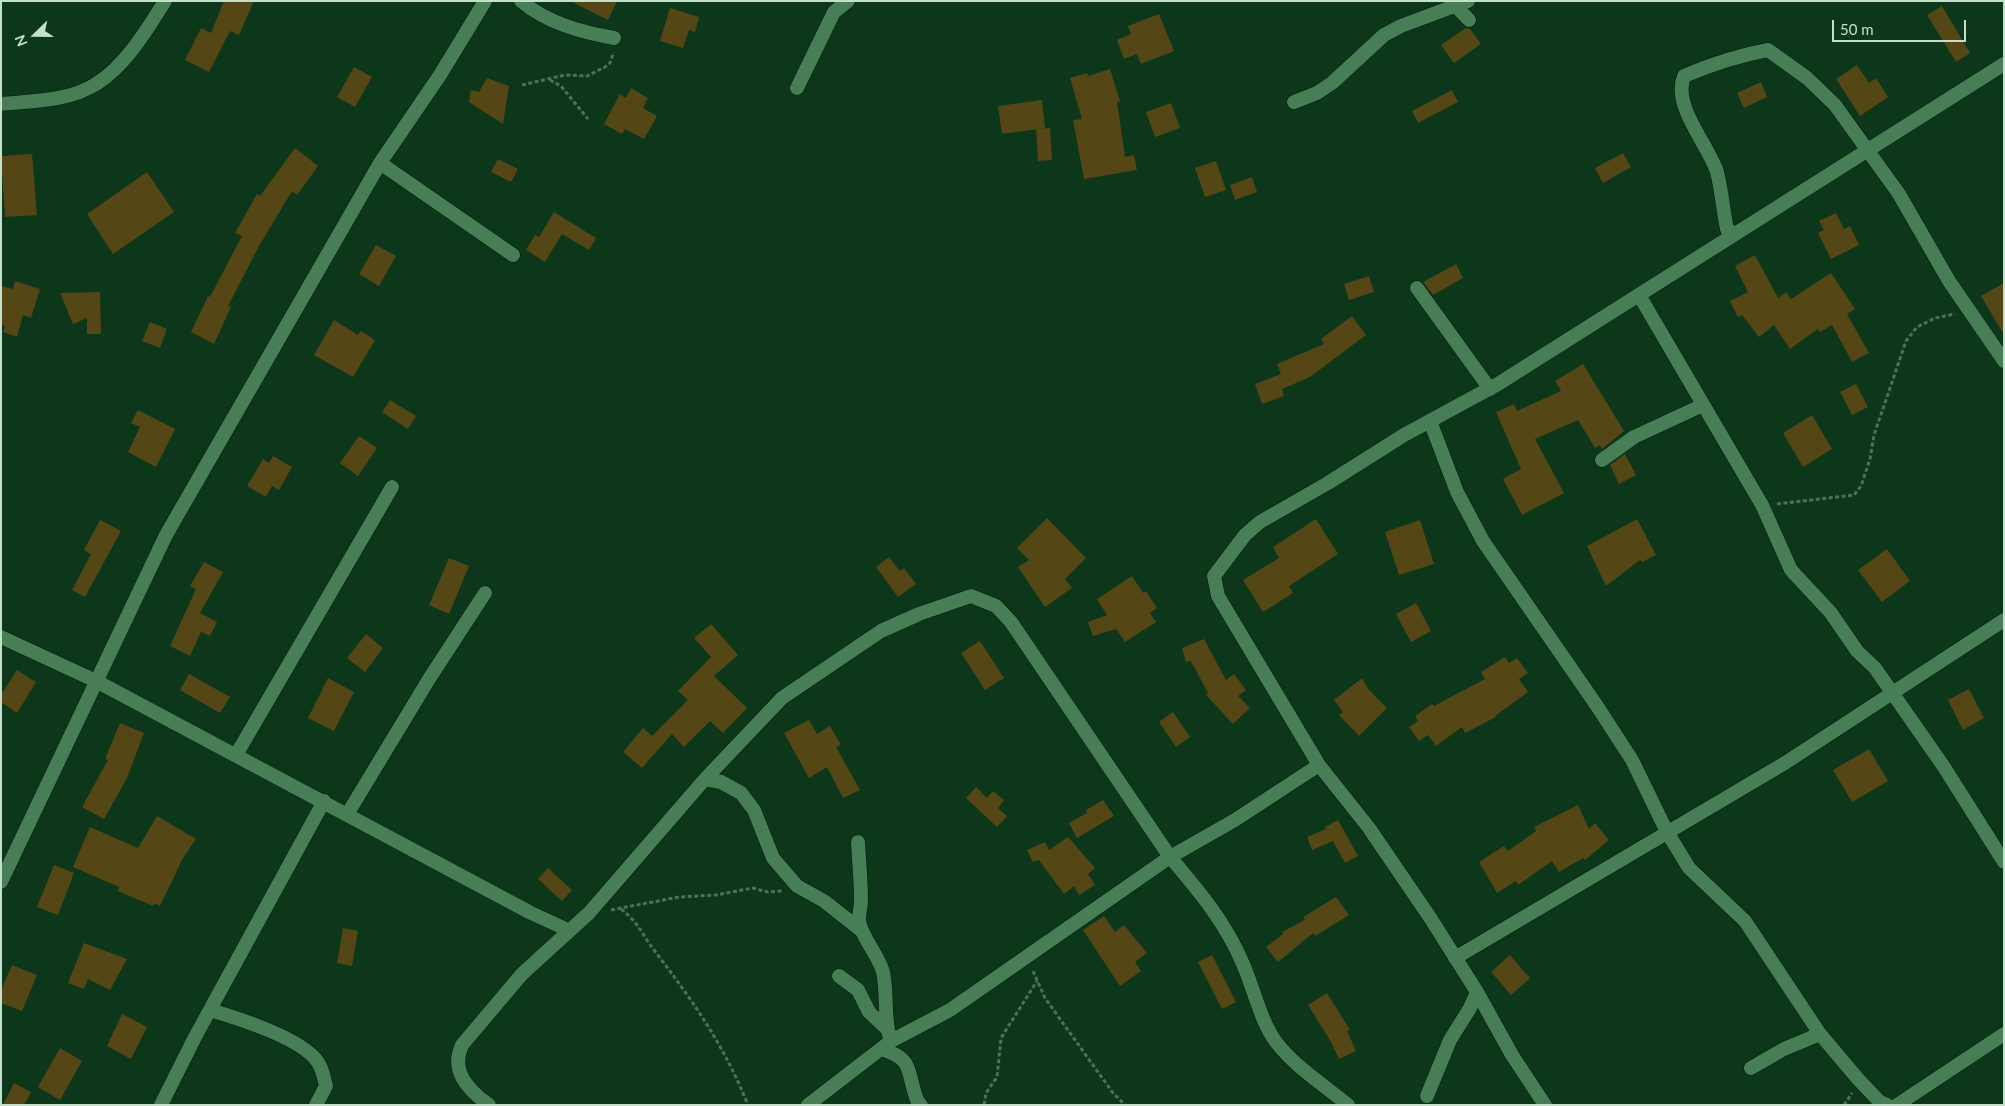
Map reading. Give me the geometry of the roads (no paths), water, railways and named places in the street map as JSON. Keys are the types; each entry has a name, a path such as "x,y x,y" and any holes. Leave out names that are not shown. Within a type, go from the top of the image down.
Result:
{"street":[{"path":"1,104 45,100 73,94 95,85 113,71 150,25 165,1"},
{"path":"1,882 166,535 380,163 440,75 485,1"},
{"path":"521,1 532,11 560,24 589,34 614,38"},
{"path":"797,88 834,12 848,1"},
{"path":"1294,102 1332,83 1384,35 1408,23 1458,3 1469,20"},
{"path":"1734,234 1726,230 1720,185 1712,159 1701,141 1681,95 1680,84 1684,76 1749,53 1768,50 1807,78 1835,105 1904,202 1927,246 2004,361"},
{"path":"1545,1105 1512,1055 1477,992 1369,828 1320,765 1218,596 1214,576 1246,535 1260,522 1430,421 1490,389 1640,296 1734,234 2004,64"},
{"path":"380,163 514,255"},
{"path":"1417,288 1490,389"},
{"path":"1640,296 1762,505 1791,570 1831,613 1846,636 1891,691 1944,767 2004,862"},
{"path":"1602,460 1634,437 1703,405"},
{"path":"1430,421 1457,492 1483,541 1632,760 1667,832 1689,868 1745,921 1820,1034 1858,1079 1880,1102 1887,1105"},
{"path":"236,755 392,487"},
{"path":"348,813 484,593"},
{"path":"489,1105 466,1086 459,1075 457,1055 462,1045 522,974 568,930 589,913 705,779 782,698 830,663 881,631 919,614 970,596 996,606 1011,622 1170,857 1199,890 1224,925 1243,963 1270,1032 1277,1043 1297,1064 1348,1105"},
{"path":"1455,958 1785,763 1891,691 2004,620"},
{"path":"1,637 96,681 348,813 531,913 568,930"},
{"path":"808,1105 886,1040 950,1010 1170,857 1235,820 1320,765"},
{"path":"705,779 721,782 741,793 754,810 774,858 797,886 824,901 862,931 873,948 882,971 888,1008 886,1040"},
{"path":"161,1105 210,1010 324,801"},
{"path":"858,842 861,902 859,919 862,931"},
{"path":"839,976 858,990 886,1040 904,1060 915,1095 921,1105"},
{"path":"1427,1096 1450,1040 1470,1008 1477,992"},
{"path":"210,1010 270,1031 308,1051 318,1062 326,1086 316,1105"},
{"path":"1751,1068 1784,1049 1820,1034"},
{"path":"1897,1105 2004,1034"}]}
